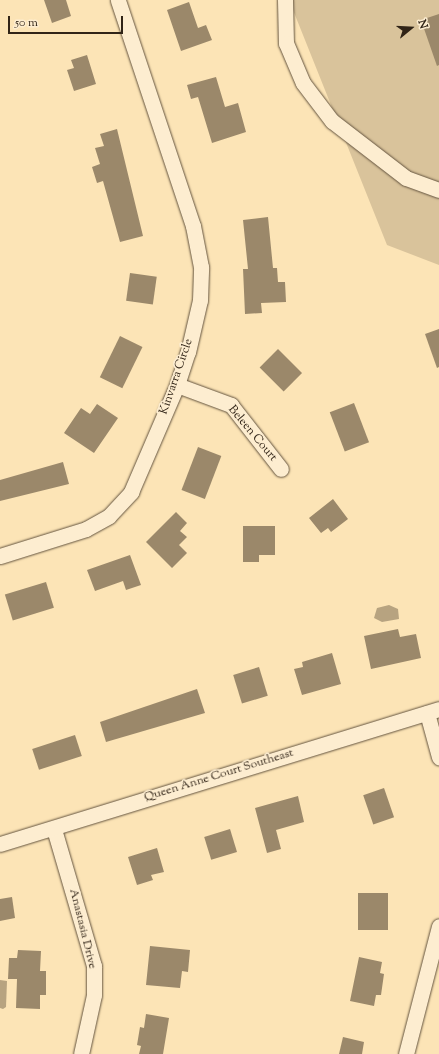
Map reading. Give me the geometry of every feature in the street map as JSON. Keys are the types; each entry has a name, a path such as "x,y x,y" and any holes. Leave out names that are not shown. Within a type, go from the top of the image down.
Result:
{"street":[{"name":"Kinvarra Circle","path":"0,556 86,529 109,516 131,492 177,385 188,352 200,300 201,267 193,226 118,0"},
{"path":"285,0 286,43 303,83 332,121 406,178 439,190"},
{"name":"Beleen Court","path":"177,385 231,405 281,469"},
{"path":"433,711 439,757"},
{"name":"Queen Anne Court Southeast","path":"0,844 54,829 363,730 433,711"},
{"name":"Anastasia Drive","path":"54,829 94,966 94,995 81,1054"},
{"path":"406,1054 439,926"}],"shaded area":[{"path":"289,0 439,0 439,265 387,245"},
{"path":"389,605 398,609 399,619 382,622 374,618 377,608"},
{"path":"0,980 7,981 6,1007 3,1009 0,1008"}],"building":[{"path":"44,0 66,0 71,16 52,23"},
{"path":"189,2 198,28 206,25 212,40 181,51 167,10"},
{"path":"439,14 439,65 437,66 421,20"},
{"path":"87,55 96,84 74,91 67,70 74,68 71,60"},
{"path":"216,77 225,107 238,103 246,132 212,143 198,97 191,99 187,85"},
{"path":"117,129 143,236 120,242 103,181 97,183 92,167 100,164 95,148 104,146 100,134"},
{"path":"268,217 273,268 277,268 278,282 285,282 286,302 261,303 262,313 245,314 243,269 248,269 243,220"},
{"path":"130,273 157,277 153,304 126,301"},
{"path":"439,329 439,367 437,368 425,334"},
{"path":"120,336 142,347 122,388 100,377"},
{"path":"278,349 302,373 284,391 260,367"},
{"path":"354,403 369,442 345,452 330,412"},
{"path":"97,404 118,418 94,453 64,433 81,408 90,414"},
{"path":"198,447 221,456 205,499 182,490"},
{"path":"63,462 69,484 0,501 0,480"},
{"path":"333,499 348,519 331,532 328,528 321,533 309,518"},
{"path":"176,512 187,523 180,531 187,537 179,545 187,553 172,568 146,542"},
{"path":"243,526 275,526 275,555 259,555 259,562 243,562"},
{"path":"130,555 141,585 126,590 123,581 95,591 87,570"},
{"path":"46,582 54,608 13,620 5,595"},
{"path":"398,629 400,637 416,634 421,658 371,669 364,636"},
{"path":"332,653 341,684 302,695 294,669 303,667 302,662"},
{"path":"259,667 268,696 242,704 233,675"},
{"path":"197,689 205,713 106,742 100,722"},
{"path":"75,735 82,756 39,770 32,749"},
{"path":"384,788 394,817 373,824 363,795"},
{"path":"298,796 304,822 276,830 281,849 267,853 255,808"},
{"path":"230,829 237,852 211,860 204,837"},
{"path":"157,848 164,872 151,875 153,880 137,885 128,857"},
{"path":"358,893 388,893 388,930 358,930"},
{"path":"12,897 15,918 0,921 0,899"},
{"path":"150,946 190,950 188,972 182,971 180,988 146,985"},
{"path":"18,950 41,951 40,971 46,971 46,995 40,995 40,1009 16,1008 17,979 8,979 9,958 17,958"},
{"path":"359,957 382,962 380,973 384,974 381,995 376,995 374,1006 350,1001"},
{"path":"146,1014 169,1018 163,1054 139,1054 141,1046 137,1045 140,1027 144,1028"},
{"path":"343,1037 364,1042 362,1054 339,1054"}]}
